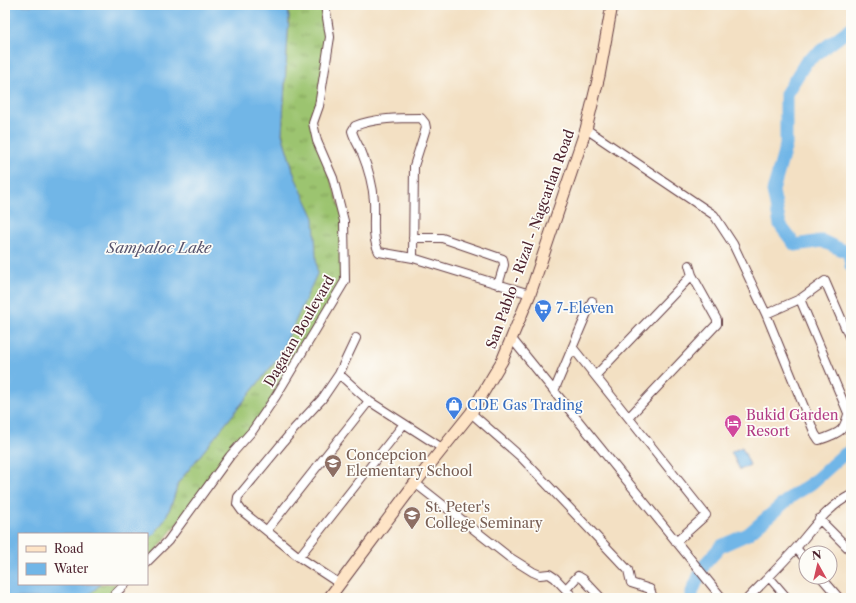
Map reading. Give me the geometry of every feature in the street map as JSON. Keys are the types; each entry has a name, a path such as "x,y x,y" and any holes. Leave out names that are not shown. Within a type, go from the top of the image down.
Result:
{"main road":[{"name":"San Pablo - Rizal - Nagcarlan Road","path":"329,598 414,483 471,413 502,361 530,294 586,129 599,76 612,5"}],"street":[{"name":"Dagatan Boulevard","path":"148,561 168,541 225,462 253,430 276,396 345,281 344,220 333,178 317,141 313,123 319,106 330,37 325,5"},
{"path":"413,258 414,166 426,128 425,123 421,118 408,118 376,121 355,126 352,131 362,153 374,200 375,246 379,252 413,258 530,294"},
{"path":"586,129 714,215 733,244 766,314 815,434 819,440 840,433 851,403"},
{"path":"413,238 442,238 503,259 504,265 498,285"},
{"path":"629,417 716,324 717,320 692,275 689,265"},
{"path":"596,375 692,275"},
{"path":"766,314 800,298 825,281 851,341"},
{"path":"800,298 848,413"},
{"path":"554,391 592,301"},
{"path":"340,584 299,557 237,504 238,497 322,399 339,374 356,338"},
{"path":"512,339 722,598"},
{"path":"573,348 706,515 676,542"},
{"path":"339,374 369,401 442,448"},
{"path":"267,530 369,401"},
{"path":"471,413 521,458 628,570 631,583 650,589 653,598"},
{"path":"299,557 403,424"},
{"path":"414,483 509,556 540,574 550,574 574,598"},
{"path":"748,598 796,548 819,519 837,502 851,494"},
{"path":"819,519 851,551"},
{"path":"566,589 578,576 583,579 601,598"},
{"path":"769,577 787,598"},
{"path":"111,598 124,585"},
{"path":"828,585 839,598"}],"green space":[{"path":"287,5 325,5 330,37 313,123 344,221 345,281 276,396 148,561 148,540 159,528 167,515 178,483 279,357 295,177 282,134 289,17"},
{"path":"100,585 124,585 111,598 85,598"}],"water":[{"name":"Sampaloc Lake","path":"5,5 287,5 289,17 282,134 295,177 314,218 317,274 279,357 178,483 167,515 159,528 148,540 148,533 18,533 18,585 100,585 85,598 5,598"},
{"path":"742,447 750,465 740,470 731,452"}],"waterway":[{"path":"851,28 806,62 786,94 786,145 773,191 780,225 795,245 822,241 849,253 851,266"},
{"path":"692,598 692,592 704,565 721,546 748,534 792,496 812,483 843,455 851,451"}],"place":[{"name":"7-Eleven","path":"543,323"},
{"name":"CDE Gas Trading","path":"454,420"},
{"name":"Bukid Garden Resort","path":"733,438"},
{"name":"Concepcion Elementary School","path":"333,478"},
{"name":"St. Peter's College Seminary","path":"412,530"}]}
